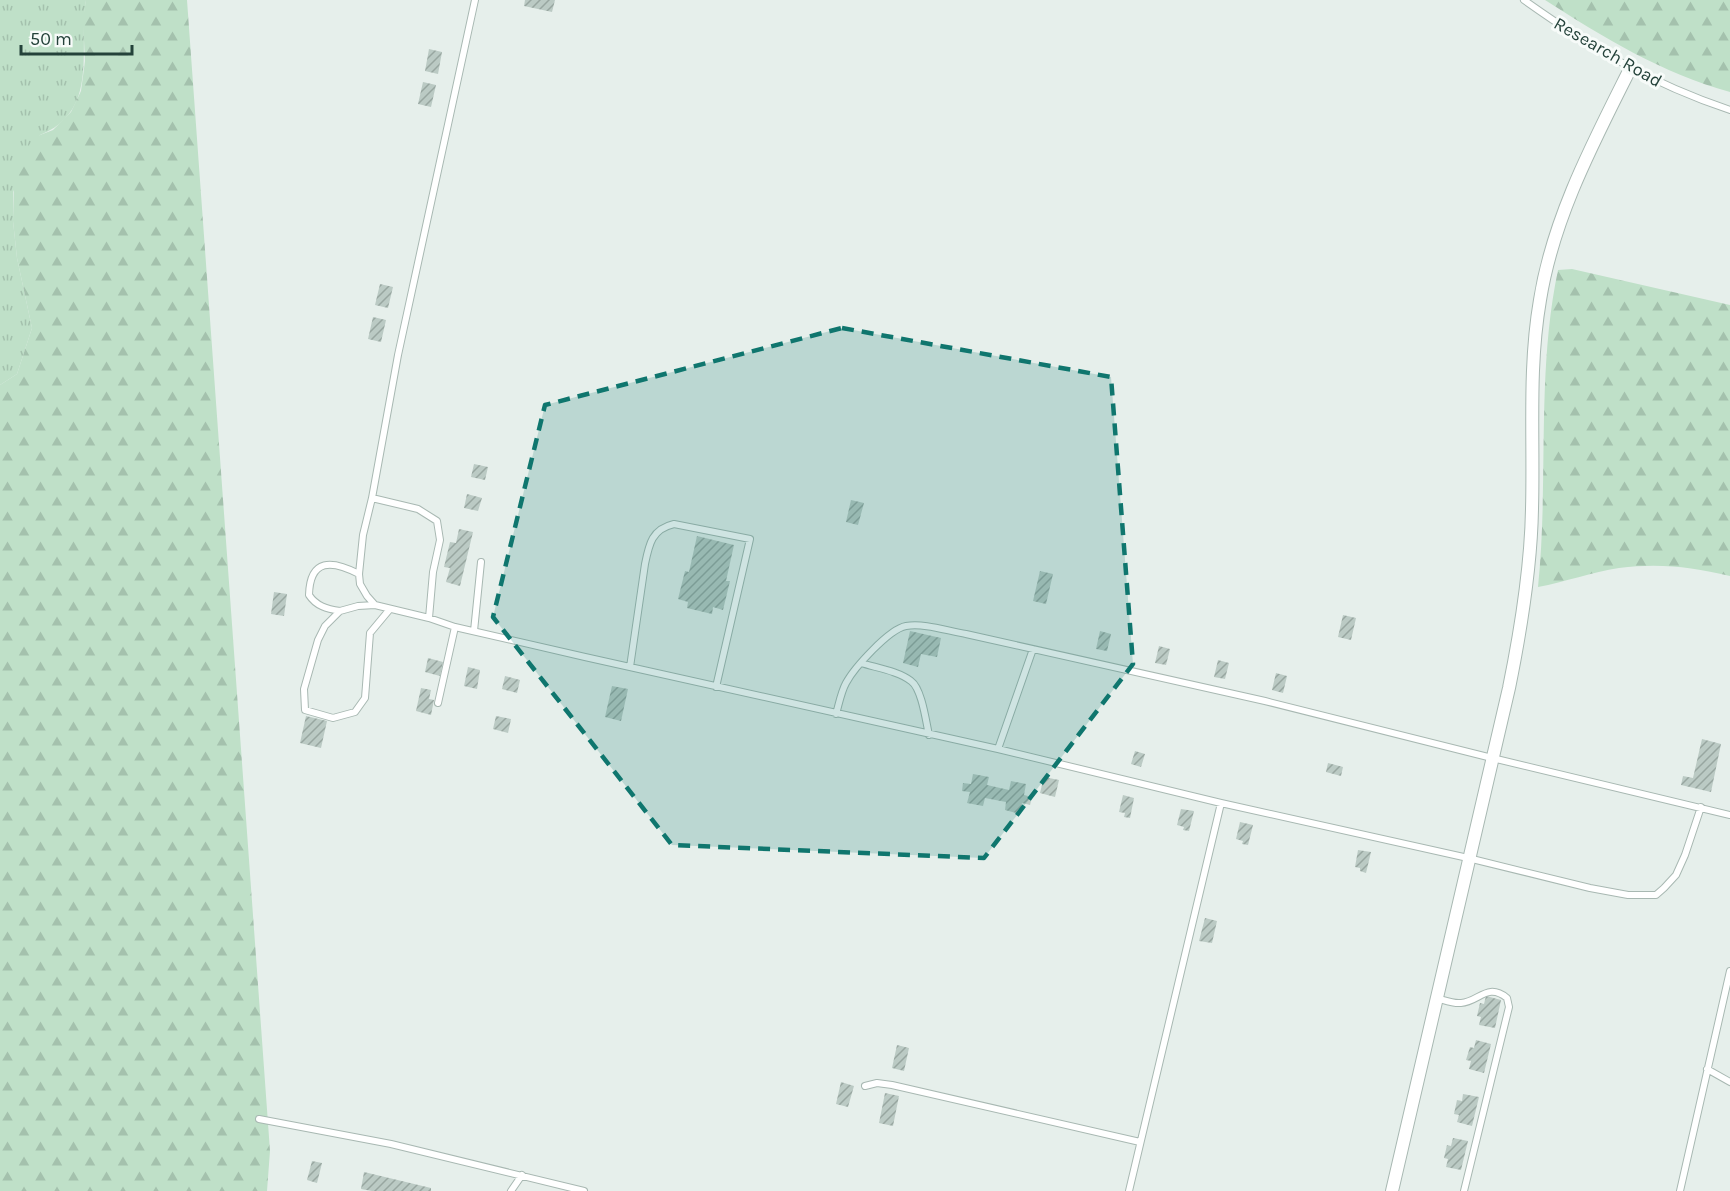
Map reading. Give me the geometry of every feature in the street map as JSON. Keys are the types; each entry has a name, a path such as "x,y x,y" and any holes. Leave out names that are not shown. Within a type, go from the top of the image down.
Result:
{"street":[{"path":"1392,1191 1516,652 1530,548 1533,389 1540,298 1557,232 1577,177 1630,69"}],"lane":[{"path":"375,605 360,584 363,536 401,343 475,0"},
{"name":"Research Road","path":"1524,0 1594,48 1630,69 1668,87 1730,110"},
{"path":"372,498 411,507 437,521 441,540 433,572 429,618"},
{"path":"630,667 645,564 648,549 656,533 663,526 674,524 750,539 716,687"},
{"path":"474,631 480,562"},
{"path":"359,574 342,565 323,565 311,576 309,595 312,600 326,608 340,611 358,606 375,605 455,627 998,749 1628,895 1656,895 1676,875 1701,807"},
{"path":"340,611 325,626 318,640 304,689 305,710 333,718 355,712 365,698 370,633 390,609"},
{"path":"836,714 845,685 861,663 894,631 904,626 919,626 966,634 1265,701 1730,815"},
{"path":"438,703 455,627"},
{"path":"998,749 1033,649"},
{"path":"861,663 912,681 918,691 929,735"},
{"path":"1129,1191 1221,802"},
{"path":"1680,1191 1730,971"},
{"path":"1436,998 1463,1003 1481,994 1497,992 1507,998 1509,1007 1464,1191"},
{"path":"1707,1069 1730,1082"},
{"path":"865,1086 877,1083 892,1085 1140,1142"},
{"path":"259,1119 391,1144 584,1191"},
{"path":"511,1191 522,1175"}],"highlighted area":[{"path":"842,328 1111,377 1133,664 984,858 672,845 493,617 545,405"}],"green space":[{"path":"0,0 86,0 83,77 79,95 71,111 59,124 40,135 13,192 17,258 32,328 17,374 0,385"},
{"path":"86,0 187,0 270,1151 267,1191 0,1191 0,385 17,374 32,328 17,258 13,221 14,178 21,157 29,145 40,135 53,130 71,112 81,91 85,61 83,19"},
{"path":"1545,0 1730,0 1730,92 1657,65 1589,28"},
{"path":"1572,269 1730,305 1730,576 1702,570 1648,566 1619,568 1538,587 1543,507 1545,388 1551,309 1558,270"}],"building":[{"path":"525,0 555,0 552,12 524,6"},
{"path":"429,49 442,52 438,74 425,71"},
{"path":"423,82 436,85 431,107 418,104"},
{"path":"380,284 393,287 388,308 375,305"},
{"path":"373,317 386,320 381,342 368,339"},
{"path":"474,464 488,467 485,480 471,477"},
{"path":"467,494 482,498 478,511 464,508"},
{"path":"851,500 864,503 858,525 846,522"},
{"path":"459,529 473,532 460,586 446,582 450,568 444,567 450,542 456,543"},
{"path":"697,536 734,545 726,581 730,581 723,610 713,607 712,614 687,608 688,602 678,599 685,571 689,572"},
{"path":"1040,571 1053,574 1046,604 1033,601"},
{"path":"274,592 287,594 284,616 271,614"},
{"path":"1343,615 1356,618 1351,640 1338,637"},
{"path":"910,631 941,638 937,657 921,654 918,667 903,663"},
{"path":"1100,631 1111,634 1107,651 1096,649"},
{"path":"1159,646 1170,649 1166,665 1155,663"},
{"path":"428,658 443,662 440,676 425,672"},
{"path":"1218,660 1229,663 1225,679 1214,677"},
{"path":"468,667 480,670 477,689 464,686"},
{"path":"1276,673 1287,676 1283,693 1272,690"},
{"path":"505,676 520,680 517,693 502,689"},
{"path":"612,686 628,689 621,721 605,717"},
{"path":"421,688 431,690 429,699 434,700 431,715 416,711"},
{"path":"306,716 327,721 321,748 300,743"},
{"path":"496,716 511,719 508,733 493,729"},
{"path":"1702,739 1721,744 1711,792 1681,785 1683,776 1693,778"},
{"path":"1135,751 1145,754 1141,767 1131,764"},
{"path":"1328,763 1343,767 1341,776 1326,772"},
{"path":"973,774 989,777 987,785 1009,790 1011,781 1026,784 1024,795 1032,797 1030,805 1022,803 1020,814 1005,810 1006,802 985,798 983,806 967,803 970,792 962,791 963,783 971,784"},
{"path":"1044,777 1059,780 1055,797 1040,793"},
{"path":"1123,795 1134,798 1130,818 1124,817 1125,813 1119,812"},
{"path":"1181,809 1194,811 1189,831 1177,825"},
{"path":"1240,822 1253,825 1248,845 1236,839"},
{"path":"1358,850 1371,852 1366,873 1355,867"},
{"path":"1205,918 1217,921 1212,943 1199,941"},
{"path":"1486,996 1501,1000 1495,1028 1479,1025 1481,1017 1477,1016 1480,1003 1484,1004"},
{"path":"1476,1040 1491,1044 1484,1073 1469,1069 1471,1061 1466,1060 1470,1047 1474,1048"},
{"path":"897,1045 909,1048 904,1071 892,1068"},
{"path":"841,1082 854,1086 848,1107 836,1104"},
{"path":"885,1093 899,1096 893,1126 879,1123"},
{"path":"1463,1094 1479,1097 1472,1126 1457,1122 1459,1115 1454,1114 1457,1100 1462,1101"},
{"path":"1453,1138 1468,1141 1461,1170 1446,1167 1448,1159 1444,1158 1447,1145 1451,1146"},
{"path":"312,1161 322,1163 317,1183 307,1180"},
{"path":"364,1172 431,1188 431,1191 361,1189"}]}
